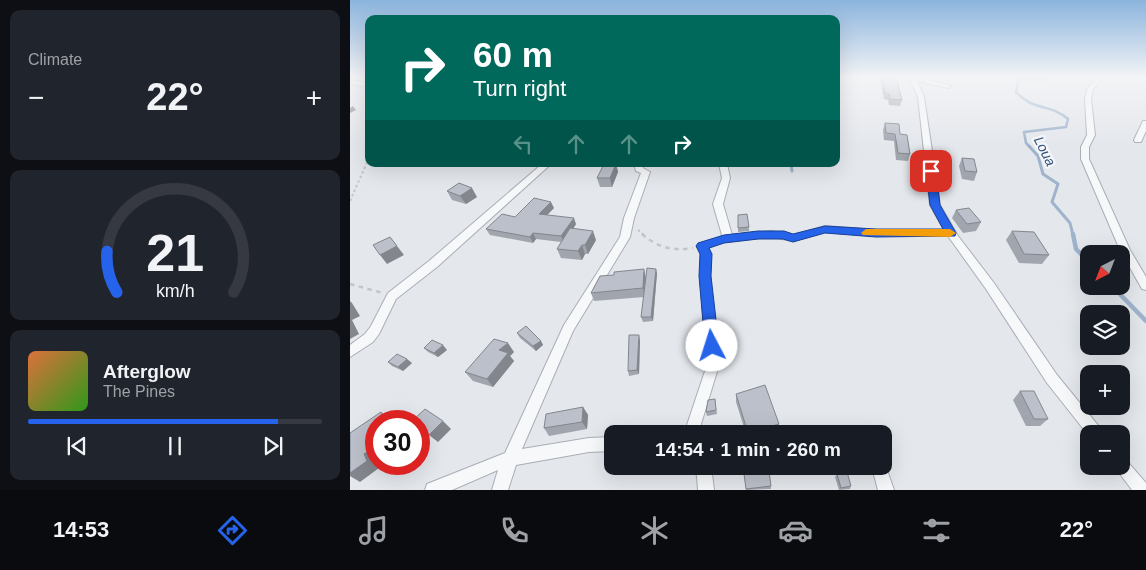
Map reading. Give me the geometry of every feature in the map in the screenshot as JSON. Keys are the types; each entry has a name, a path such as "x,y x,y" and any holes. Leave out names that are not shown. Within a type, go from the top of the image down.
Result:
{"street":[{"path":"921,100 935,205 951,233 990,286 1052,379 1089,425"},
{"path":"1088,100 1091,135 1085,147 1085,159 1125,250 1146,286"},
{"path":"1138,140 1146,123"},
{"path":"350,352 369,338 375,330 392,296 433,264 544,167"},
{"path":"500,490 510,458 568,329 625,237 629,218 646,172 639,167"},
{"path":"724,167 726,178 718,204 726,228 724,239"},
{"path":"693,425 713,365 705,276 706,254 702,246 724,239 771,234 793,238 825,229 876,233 951,233"},
{"path":"432,490 510,458 589,445 604,444"},
{"path":"704,475 706,490"},
{"path":"1129,475 1142,490"}],"path":[{"path":"350,201 365,167"},
{"path":"629,218 633,226 642,234 665,249 674,250 702,246"},
{"path":"350,284 392,296"}],"building":[{"path":"885,123 899,124 900,134 907,135 910,154 898,153 895,134 886,133"},
{"path":"962,158 974,159 977,172 965,171"},
{"path":"602,167 615,167 610,178 597,178"},
{"path":"459,183 472,188 460,196 447,191"},
{"path":"534,198 551,202 539,214 574,218 561,236 533,233 530,237 486,229 502,214 515,217"},
{"path":"969,208 981,222 967,224 956,210"},
{"path":"747,214 749,227 738,228 738,215"},
{"path":"570,228 593,231 585,245 582,245 578,251 557,249"},
{"path":"1012,231 1034,232 1049,255 1024,254"},
{"path":"390,237 397,246 380,255 373,245"},
{"path":"647,268 656,269 651,317 641,317"},
{"path":"644,269 643,288 591,293 600,276 614,275 614,272"},
{"path":"526,326 541,341 533,346 517,333"},
{"path":"629,335 639,335 637,370 628,371"},
{"path":"494,339 508,343 499,350 508,353 487,379 465,372"},
{"path":"432,340 443,345 434,353 424,348"},
{"path":"397,354 407,359 398,367 388,362"},
{"path":"765,385 779,424 746,425 736,394"},
{"path":"1020,391 1034,391 1048,419 1034,419"},
{"path":"715,399 716,410 706,412 708,400"},
{"path":"583,407 582,422 544,428 546,414"},
{"path":"430,412 443,421 430,434"},
{"path":"365,423 365,462 350,473 350,433"},
{"path":"744,475 770,475 771,486 746,489"},
{"path":"837,475 848,475 851,486 841,488"}],"waterway":[{"name":"Loua","path":"1026,100 1060,113 1068,119 1066,127 1024,132 1026,143 1029,146"},
{"name":"Loua","path":"1029,146 1038,156 1043,174 1058,184 1052,202 1070,223 1073,235"},
{"path":"791,167 792,171"},
{"name":"Loua","path":"1073,234 1076,249 1080,253"},
{"name":"Loua","path":"1121,295 1146,321"}],"slow traffic":[{"path":"866,233 950,233"}],"route":[{"path":"712,346 705,276 706,254 702,246 724,239 758,235 784,235 793,238 825,229 876,233 951,233 935,205 931,171"}]}
